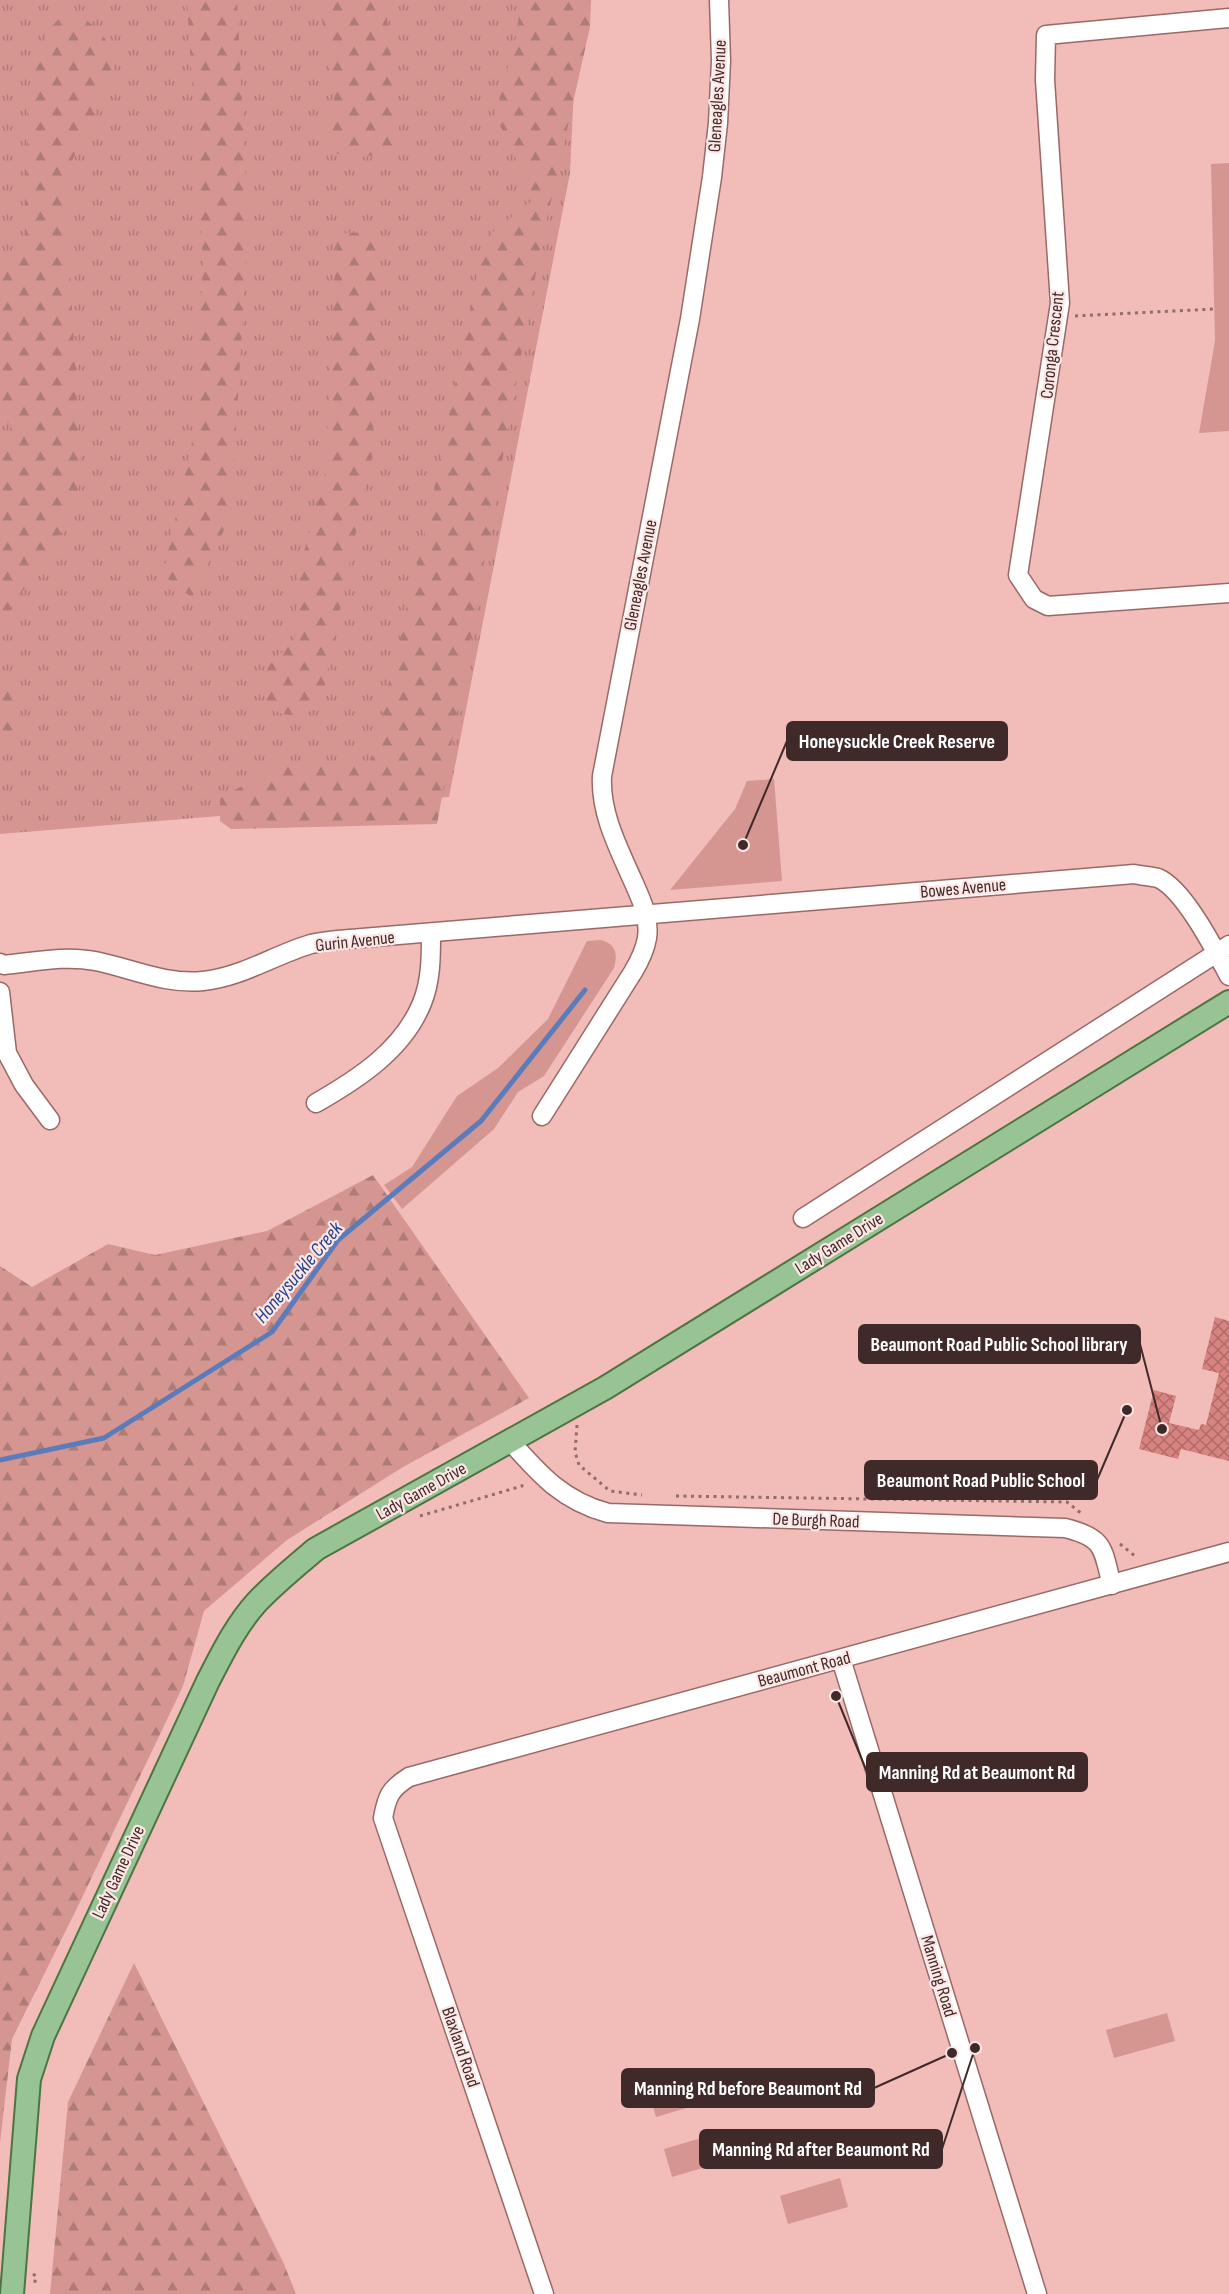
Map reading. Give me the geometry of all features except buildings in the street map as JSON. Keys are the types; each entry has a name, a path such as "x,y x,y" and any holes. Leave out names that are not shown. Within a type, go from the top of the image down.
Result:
{"main road":[{"name":"Lady Game Drive","path":"12,2294 29,2079 43,2036 157,1789 230,1639 256,1603 284,1575 316,1549 605,1388 1229,1002"}],"street":[{"name":"Gleneagles Avenue","path":"542,1116 642,957 647,938 647,914 615,841 604,809 601,793 602,776 690,319 712,177 721,61 719,0"},
{"name":"Coronga Crescent","path":"1229,18 1046,35 1045,80 1060,303 1018,575 1034,599 1048,606 1229,592"},
{"name":"Bowes Avenue","path":"647,914 1134,874 1158,879 1176,891 1222,948 1229,976"},
{"name":"Gurin Avenue","path":"2,964 72,958 96,961 149,976 179,981 202,981 248,970 312,944 338,940 647,914"},
{"path":"316,1103 362,1074 390,1051 408,1028 423,1002 431,968 431,933"},
{"path":"803,1218 1222,948"},
{"path":"2,964 0,990 7,1053 24,1085 50,1120"},
{"name":"De Burgh Road","path":"510,1442 543,1478 568,1497 587,1507 608,1513 1065,1528 1083,1532 1094,1538 1101,1547 1112,1585"},
{"name":"Beaumont Road","path":"386,1799 396,1785 409,1777 1229,1552"},
{"name":"Manning Road","path":"841,1659 1037,2294"},
{"name":"Blaxland Road","path":"386,1799 383,1818 544,2294"}],"path":[{"path":"1058,316 1214,309"},
{"path":"578,1422 575,1452 579,1465 610,1491 644,1495"},
{"path":"414,1518 522,1486 530,1464"},
{"path":"666,1496 782,1497"}],"green space":[{"path":"0,0 578,0 570,173 449,797 0,834"},
{"path":"187,0 237,0 248,225 231,515 192,598 163,575 196,424 203,260"},
{"path":"319,0 385,0 399,128 395,143 382,154 349,159 336,153 312,125 326,120 336,108"},
{"path":"521,0 591,0 590,27 540,250 437,824 231,829 220,821 220,798 283,764 370,767 432,501 484,239 535,198 495,115 516,37"},
{"path":"77,13 99,31 108,45 113,62 113,73 65,176 81,479 73,511 58,539 5,617 0,629 0,442 15,438 9,424 0,417 0,271 10,265 25,241 28,89 49,29 60,18"},
{"path":"1229,163 1229,431 1199,433 1215,341 1211,164"},
{"path":"366,232 378,242 373,450 325,682 326,696 318,709 290,715 278,712 265,702 266,672 273,661 295,640 298,574 325,474 337,234"},
{"path":"0,677 17,705 20,722 11,738 0,746"},
{"path":"774,779 782,881 670,890 735,809 747,781"},
{"path":"601,940 610,944 615,950 614,968 544,1076 518,1092 494,1129 402,1209 384,1185 412,1167 457,1096 498,1068 548,1019 587,941"},
{"path":"373,1175 529,1398 403,1467 287,1540 204,1611 183,1686 12,2039 0,2143 0,1266 32,1287 108,1244 155,1255 267,1231"},
{"path":"134,1963 283,2262 296,2294 50,2294 68,2102"},
{"path":"1167,2013 1175,2041 1114,2058 1106,2030"},
{"path":"709,2071 717,2099 656,2117 648,2089"},
{"path":"725,2131 733,2159 672,2177 664,2149"},
{"path":"840,2178 848,2207 788,2224 780,2196"}],"waterway":[{"name":"Honeysuckle Creek","path":"0,1460 104,1438 272,1332 338,1240 481,1121 585,990"}],"place":[{"name":"Honeysuckle Creek Reserve","path":"743,845"},
{"name":"Beaumont Road Public School","path":"1127,1410"},
{"name":"Beaumont Road Public School library","path":"1162,1429"},
{"name":"Manning Rd at Beaumont Rd","path":"836,1696"},
{"name":"Manning Rd after Beaumont Rd","path":"975,2048"},
{"name":"Manning Rd before Beaumont Rd","path":"952,2053"}]}
